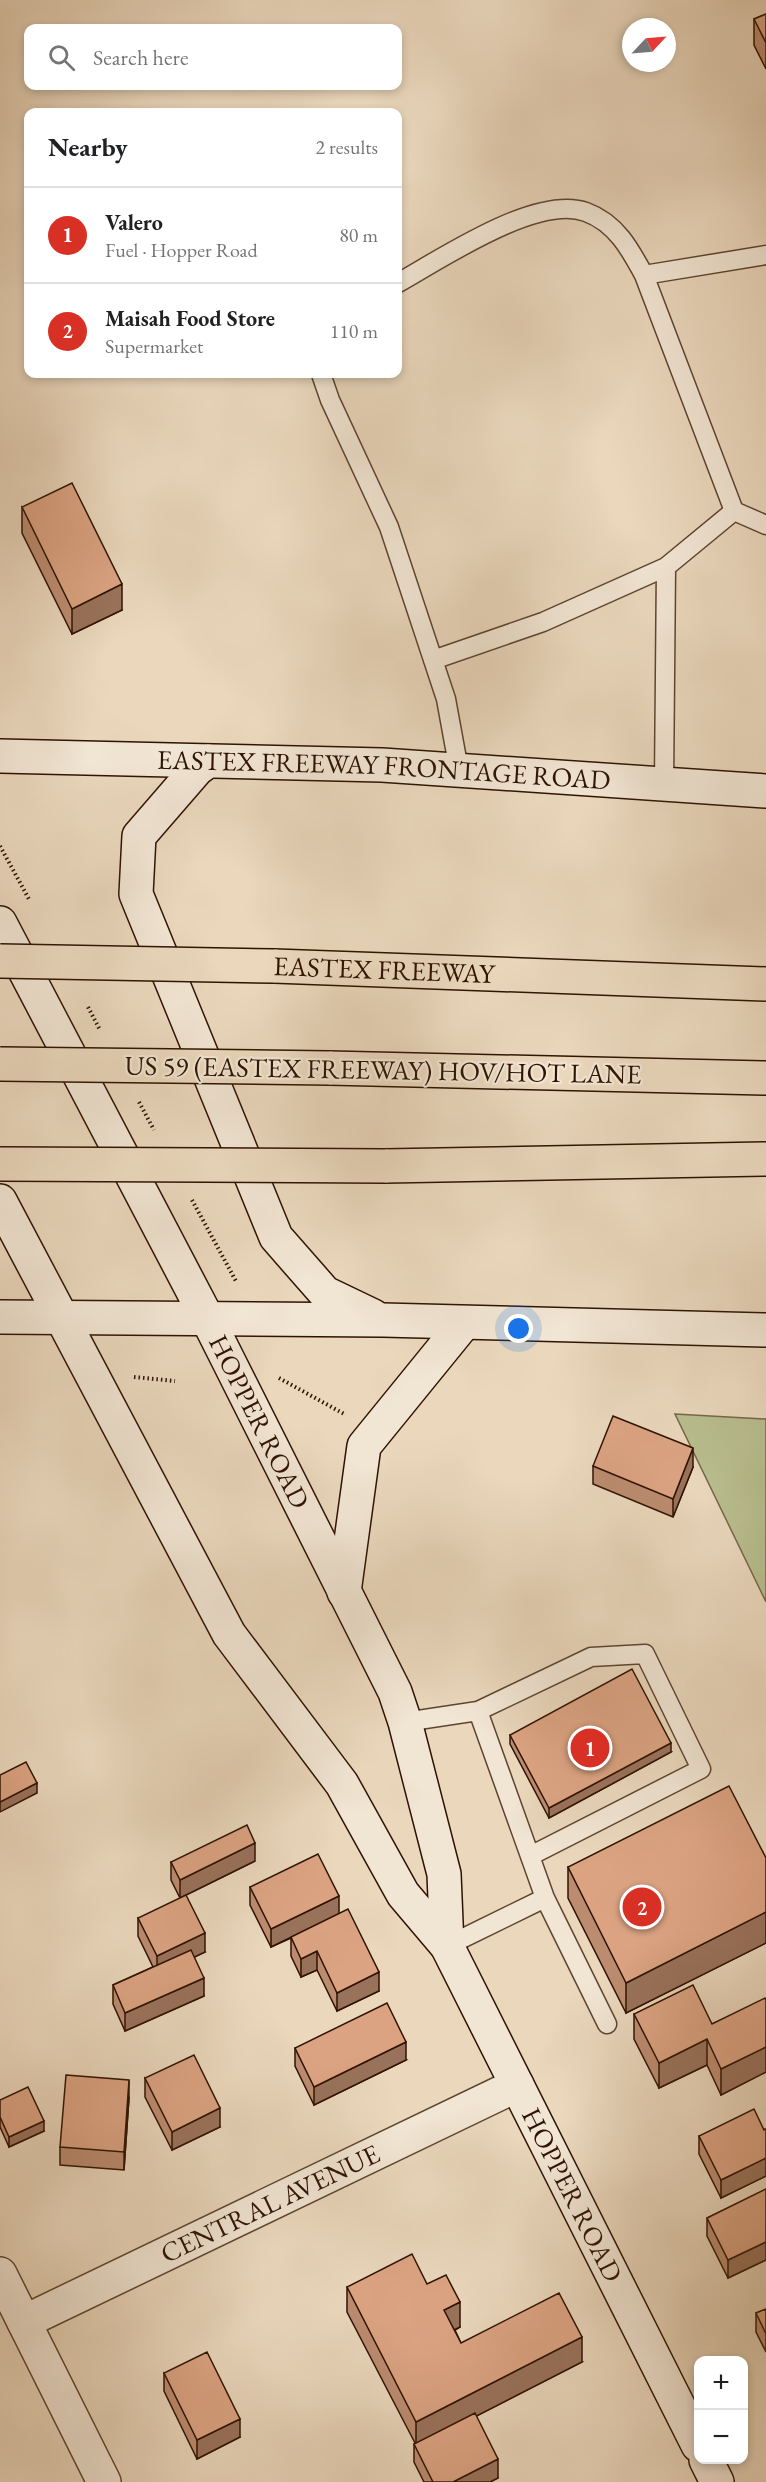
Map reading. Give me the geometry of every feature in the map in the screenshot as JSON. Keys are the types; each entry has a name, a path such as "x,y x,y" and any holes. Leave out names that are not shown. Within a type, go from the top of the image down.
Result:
{"highway":[{"name":"EASTEX FREEWAY","path":"0,961 274,966 766,984"},
{"name":"US 59 (EASTEX FREEWAY) HOV/HOT LANE","path":"0,1064 329,1068 766,1078"},
{"path":"0,1164 385,1166 766,1159"}],"main road":[{"name":"EASTEX FREEWAY FRONTAGE ROAD","path":"0,756 382,765 766,791"},
{"path":"208,761 197,769 140,836 136,894 276,1237 325,1293 383,1320"},
{"name":"HOPPER ROAD","path":"0,924 207,1318 394,1692 405,1722 444,1874 447,1946"},
{"name":"HOPPER ROAD","path":"0,1201 229,1635 342,1784 403,1894 447,1946 694,2435"},
{"path":"0,1317 383,1320 766,1330"},
{"path":"344,1592 364,1446 464,1323"},
{"name":"CENTRAL AVENUE","path":"24,2322 517,2085"},
{"path":"0,2274 104,2482"},
{"path":"708,2464 717,2482"}],"lane":[{"path":"402,281 506,225 556,208 586,212 611,227 627,244 644,275 734,511 766,525"},
{"path":"644,275 766,255"},
{"path":"322,378 330,400 388,527 446,699 459,770"},
{"path":"433,660 543,622 666,567 734,511"},
{"path":"664,784 666,567"},
{"path":"405,1722 478,1711 591,1657 645,1654 701,1769 530,1856"},
{"path":"478,1711 545,1898 608,2024"},
{"path":"447,1946 545,1898"}],"path":[{"path":"275,1371 280,1380 356,1420"},
{"path":"131,1377 175,1380"}],"green space":[{"path":"675,1414 766,1419 766,1602"}],"building":[{"path":"766,14 766,43 754,19"},
{"path":"72,483 122,584 72,609 22,507"},
{"path":"613,1416 693,1448 673,1499 593,1466"},
{"path":"632,1669 671,1743 549,1808 510,1735"},
{"path":"26,1762 37,1783 0,1802 0,1775"},
{"path":"729,1786 766,1858 766,1912 626,1983 568,1867"},
{"path":"247,1825 255,1843 180,1880 171,1862"},
{"path":"318,1854 339,1896 271,1929 250,1887"},
{"path":"186,1895 205,1933 157,1956 138,1918"},
{"path":"348,1909 379,1972 337,1993 317,1951 301,1959 291,1937"},
{"path":"191,1950 204,1978 125,2013 113,1985"},
{"path":"693,1985 712,2024 765,1998 766,2047 721,2069 707,2039 659,2063 634,2014"},
{"path":"387,2003 406,2042 314,2087 295,2048"},
{"path":"194,2055 220,2108 172,2132 145,2078"},
{"path":"66,2075 129,2080 124,2152 60,2147"},
{"path":"28,2087 44,2121 9,2137 0,2117 0,2100"},
{"path":"754,2109 764,2130 766,2129 766,2158 721,2180 699,2136"},
{"path":"766,2189 766,2242 728,2260 707,2218"},
{"path":"412,2254 427,2284 446,2275 460,2302 444,2310 461,2343 559,2293 582,2337 416,2422 347,2287"},
{"path":"766,2309 766,2334 756,2313"},
{"path":"207,2352 240,2419 197,2440 164,2373"},
{"path":"475,2413 498,2459 453,2482 433,2482 414,2444"}],"place":[{"name":"Valero","path":"590,1748"},
{"name":"Maisah Food Store","path":"642,1907"}]}
